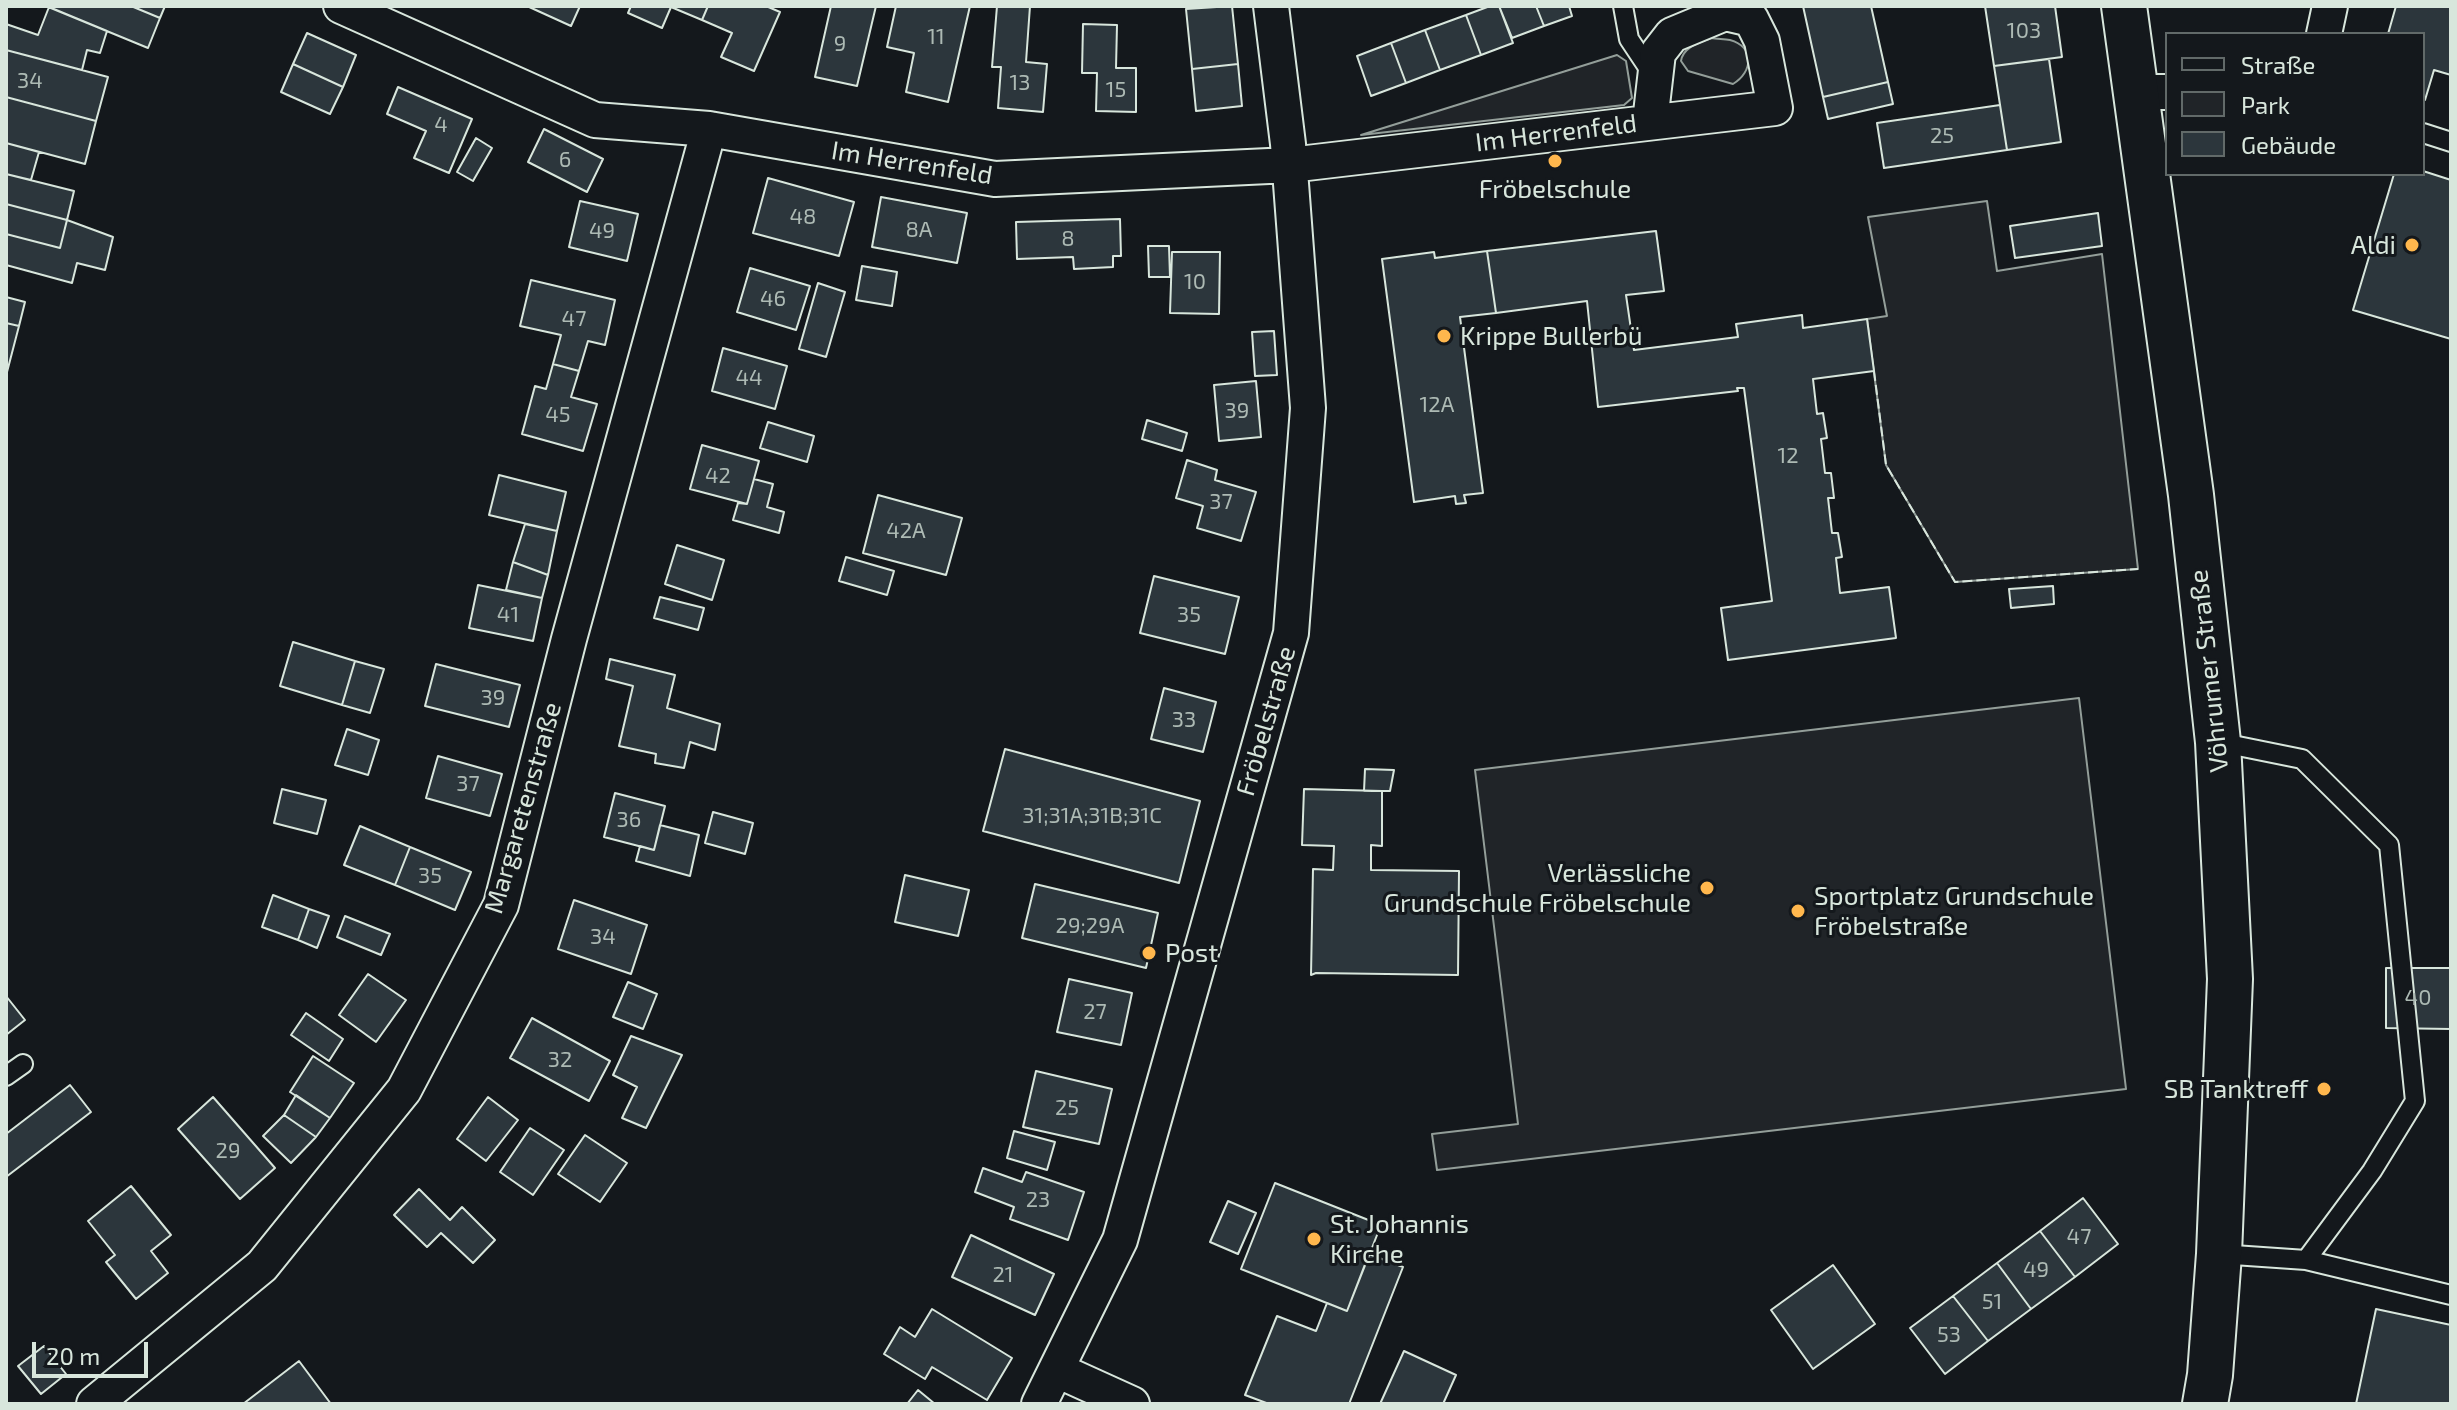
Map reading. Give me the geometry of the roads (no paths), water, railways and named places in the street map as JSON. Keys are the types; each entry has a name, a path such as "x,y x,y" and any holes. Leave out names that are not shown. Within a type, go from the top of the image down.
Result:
{"main road":[{"name":"Vöhrumer Straße","path":"2124,6 2151,92 2218,742 2230,979 2219,1254 2205,1404"}],"street":[{"name":"Im Herrenfeld","path":"341,6 595,120 709,129 995,179 1290,165 1775,108 1762,41 1751,19 1725,13 1672,35 1658,53 1650,122"},
{"name":"Fröbelstraße","path":"1039,1404 1120,1240 1291,633 1308,408 1290,165 1271,6"},
{"path":"2324,32 2330,6"},
{"name":"Margaretenstraße","path":"94,1404 262,1266 404,1090 501,905 569,639 709,129"},
{"path":"1057,1370 1132,1404"}],"lane":[{"path":"1623,6 1629,39 1655,78"},
{"path":"2425,134 2451,142"},
{"path":"2218,742 2302,759 2389,845 2415,1101 2372,1171 2306,1260"},
{"path":"6,1076 23,1064"},
{"path":"2219,1254 2306,1260 2451,1295"}],"place":[{"name":"Fröbelschule","path":"1555,161"},
{"name":"Aldi","path":"2412,245"},
{"name":"Krippe Bullerbü","path":"1444,336"},
{"name":"Verlässliche Grundschule Fröbelschule","path":"1707,888"},
{"name":"Sportplatz Grundschule Fröbelstraße","path":"1798,911"},
{"name":"Post","path":"1149,953"},
{"name":"SB Tanktreff","path":"2324,1089"},
{"name":"St. Johannis Kirche","path":"1314,1239"}]}
